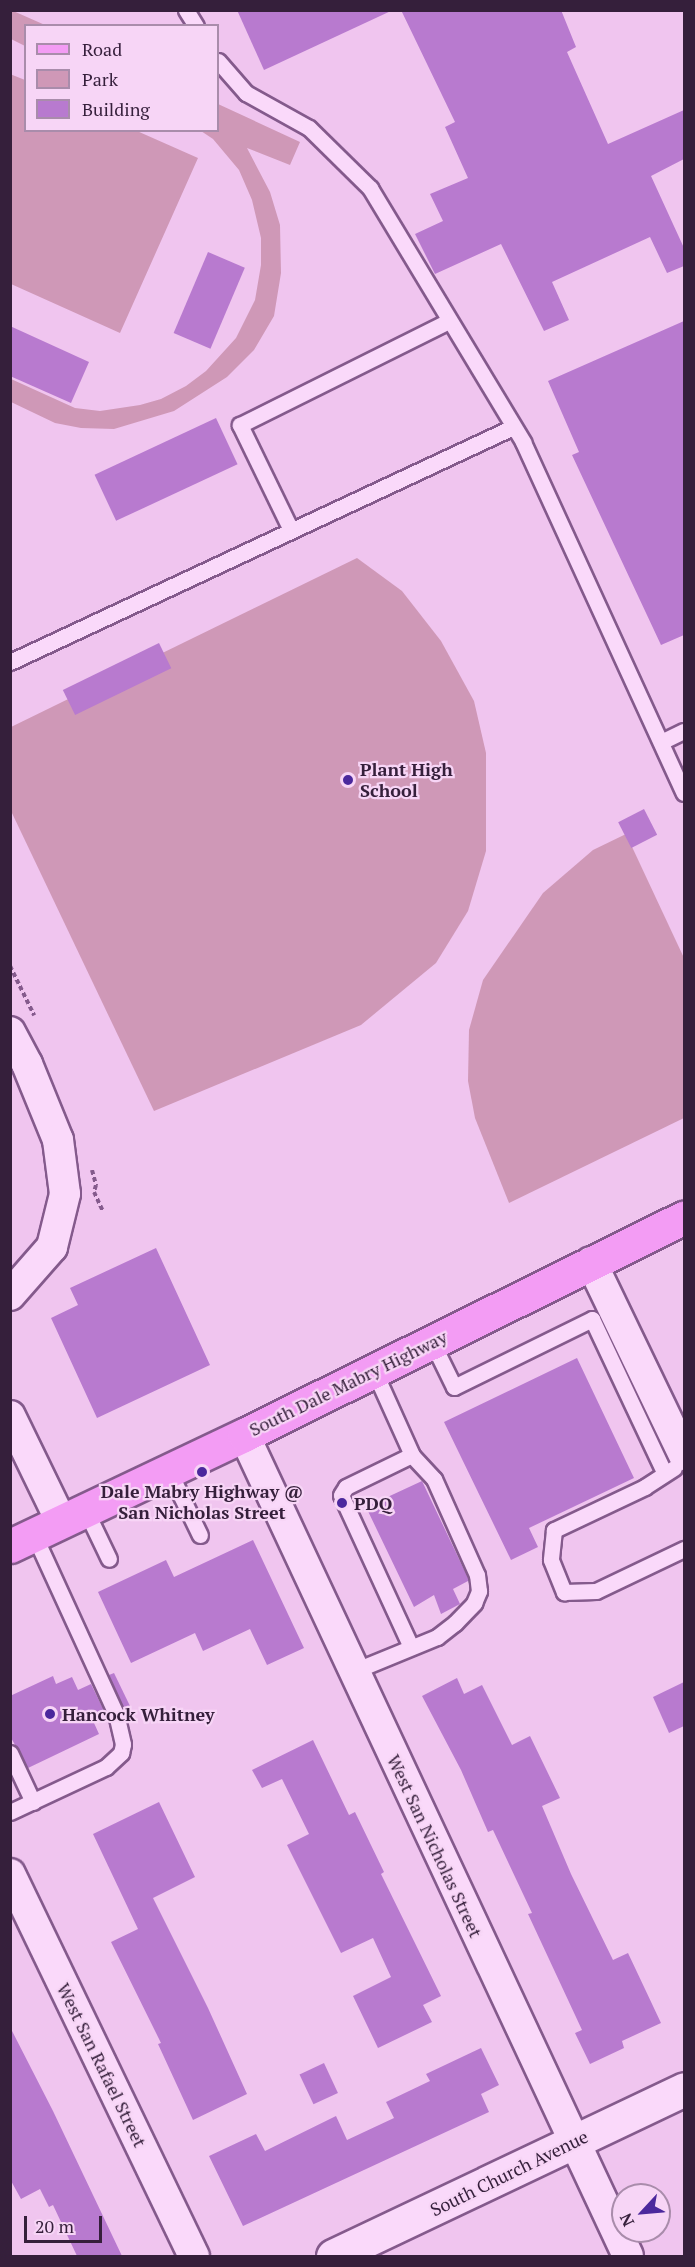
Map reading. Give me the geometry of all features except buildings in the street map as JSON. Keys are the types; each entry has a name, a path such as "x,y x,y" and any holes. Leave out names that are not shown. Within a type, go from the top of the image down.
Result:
{"main road":[{"name":"South Dale Mabry Highway","path":"48,1529 684,1218"}],"street":[{"path":"10,1032 27,1064 58,1140 65,1194 52,1248 10,1295"},
{"path":"591,1262 674,1464"},
{"path":"10,1416 48,1529"},
{"name":"West San Nicholas Street","path":"244,1435 628,2256"},
{"name":"West San Rafael Street","path":"10,1874 194,2256"},
{"name":"South Church Avenue","path":"333,2256 684,2089"}],"lane":[{"path":"186,10 195,24"},
{"path":"219,62 246,93 309,128 370,188 523,442 684,793"},
{"path":"291,530 240,425 449,321"},
{"path":"10,662 513,427"},
{"path":"661,742 684,731"},
{"path":"432,1342 454,1387 592,1319 674,1464"},
{"path":"354,1671 437,1636 455,1623 474,1603 479,1591 477,1575 434,1479 412,1455 374,1371"},
{"path":"411,1647 341,1495 346,1487 412,1455"},
{"path":"684,1463 674,1464 645,1487 554,1530 551,1560 564,1592 596,1591 684,1549"},
{"path":"169,1471 200,1535"},
{"path":"48,1529 109,1559"},
{"path":"10,1812 106,1767 121,1753 123,1744 116,1714 71,1616 48,1529"},
{"path":"10,1754 33,1802"}],"green space":[{"path":"11,10 43,24 24,24 24,46 11,39"},
{"path":"10,74 24,80 24,132 139,132 198,158 120,333 11,284"},
{"path":"219,104 300,142 290,165 247,148 270,192 280,225 281,273 274,316 254,350 227,377 174,411 114,429 81,428 55,423 11,402 11,379 75,408 100,411 140,405 161,399 186,386 206,371 236,338 255,300 261,265 261,238 252,200 239,170 213,139 202,132 219,132"},
{"path":"357,558 402,591 441,641 474,701 486,753 486,851 468,911 436,963 361,1025 154,1111 11,811 11,727"},
{"path":"626,834 684,958 684,1118 509,1203 475,1118 468,1081 469,1030 483,980 543,893 593,850"}],"place":[{"name":"Plant High School","path":"348,780"},
{"name":"Dale Mabry Highway @ San Nicholas Street","path":"202,1472"},
{"name":"PDQ","path":"342,1503"},
{"name":"Hancock Whitney","path":"50,1714"}]}
